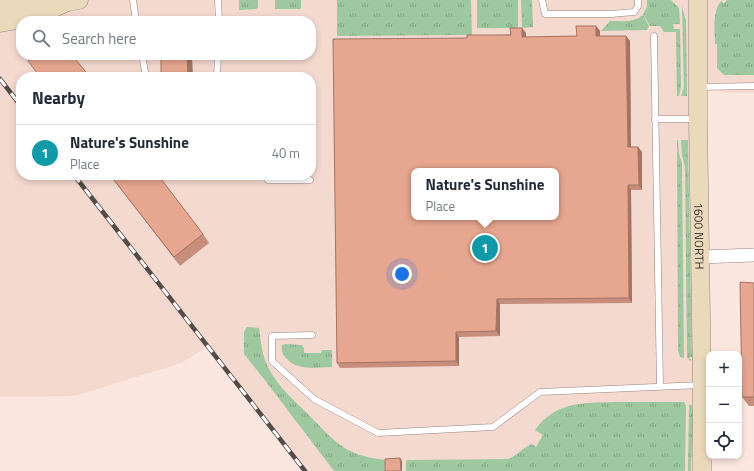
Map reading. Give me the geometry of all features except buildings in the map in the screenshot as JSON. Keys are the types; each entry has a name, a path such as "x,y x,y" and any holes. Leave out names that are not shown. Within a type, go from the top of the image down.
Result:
{"street":[{"path":"0,6 30,0 73,1"},
{"name":"1600 NORTH","path":"698,0 702,471"},
{"path":"36,16 73,1"},
{"path":"0,23 16,20"},
{"path":"700,256 754,256"}],"lane":[{"path":"133,0 135,16"},
{"path":"218,0 218,16"},
{"path":"542,0 545,14 611,14 634,12 638,6 638,0"},
{"path":"654,36 660,386"},
{"path":"143,60 145,72"},
{"path":"217,72 218,60"},
{"path":"698,87 754,86"},
{"path":"655,119 698,119"},
{"path":"268,180 310,180"},
{"path":"312,335 272,336 272,361 314,399 378,433 493,427 540,392 702,385"}],"shaded area":[{"path":"0,0 754,0 754,93 726,93 690,83 694,471 305,471 208,347 181,363 75,396 0,397"}],"green space":[{"path":"239,0 258,0 258,8 239,10"},
{"path":"275,0 301,0 301,8 275,9"},
{"path":"337,0 471,0 472,35 337,36"},
{"path":"477,0 518,0 518,28 477,28"},
{"path":"521,0 532,0 533,27 522,28"},
{"path":"647,0 671,0 679,8 680,24 673,24 674,29 680,29 681,87 679,96 677,96 676,32 664,32 660,26 650,26 643,14 647,7"},
{"path":"727,0 754,0 754,75 724,75 717,68 715,16 718,5 721,1 724,3"},
{"path":"682,6 686,21 687,96 681,96 684,87"},
{"path":"643,15 649,26 647,30 601,31 610,21 632,20"},
{"path":"677,140 682,163 684,358 680,357 678,351"},
{"path":"681,140 688,140 692,357 689,359 692,359 690,361 687,357 685,167 682,155"},
{"path":"247,327 259,328 262,349 267,364 281,387 291,398 326,433 348,450 362,456 387,460 387,471 334,471 244,354 244,332"},
{"path":"282,345 302,345 304,348 304,353 321,353 322,350 332,350 332,367 307,368 295,365 282,353"},
{"path":"603,402 684,402 686,406 685,471 406,471 407,460 508,459 532,444 536,447 543,435 535,430 552,414 571,406"},
{"path":"691,404 693,426 691,471 688,471 689,406"}],"railway":[{"path":"0,79 16,100"},
{"path":"78,180 305,471"}],"place":[{"name":"Nature's Sunshine","path":"485,248"}]}
